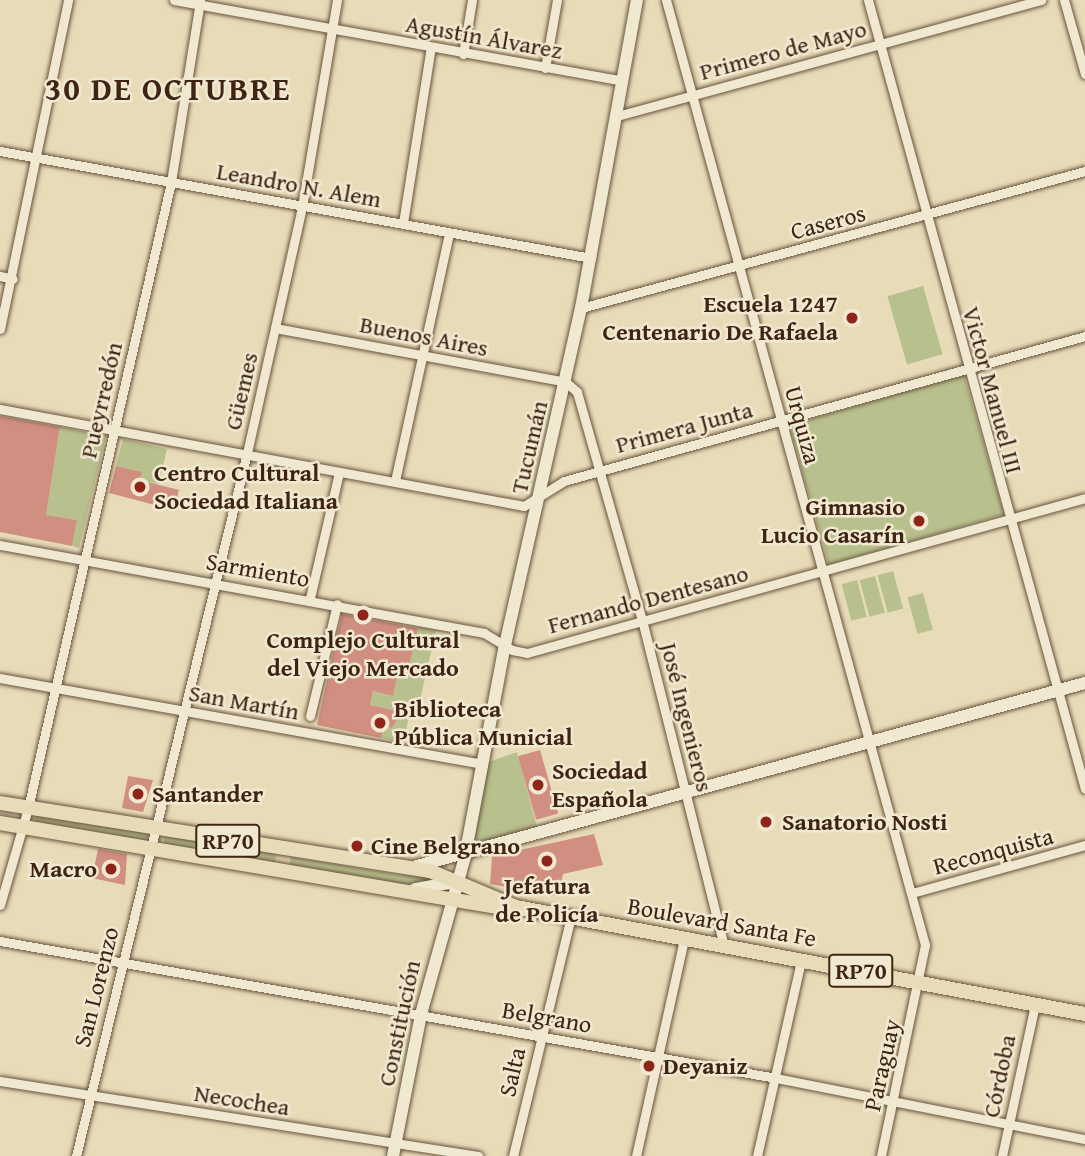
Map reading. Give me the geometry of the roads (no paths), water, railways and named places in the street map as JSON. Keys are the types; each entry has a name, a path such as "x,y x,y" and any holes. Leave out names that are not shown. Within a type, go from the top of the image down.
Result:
{"main road":[{"name":"Boulevard Santa Fe","path":"0,803 400,869 430,871 516,907"},
{"name":"Boulevard Santa Fe","path":"0,823 449,900 571,916 684,940 1085,1014"},
{"path":"279,871 284,850"}],"street":[{"path":"0,328 39,157 68,0"},
{"name":"Agustín Álvarez","path":"174,0 199,2 463,54 623,81"},
{"name":"Güemes","path":"158,829 302,207 337,0"},
{"path":"463,54 472,0"},
{"path":"545,68 557,0"},
{"name":"Tucumán","path":"449,900 466,856 505,645 581,308 638,0"},
{"name":"Urquiza","path":"666,0 912,893 925,945 920,983"},
{"name":"Victor Manuel III","path":"868,0 928,215 1007,519 1085,789"},
{"name":"Primero de Mayo","path":"617,116 1041,0"},
{"path":"1064,0 1085,74"},
{"name":"Pueyrredón","path":"0,905 28,807 51,688 114,432 171,182 199,2"},
{"path":"403,223 430,47"},
{"name":"Leandro N. Alem","path":"0,150 591,258"},
{"name":"Caseros","path":"581,308 1085,171"},
{"path":"395,481 449,233"},
{"path":"0,276 13,279"},
{"name":"Buenos Aires","path":"275,328 565,382"},
{"name":"Primera Junta","path":"0,410 114,432 247,453 524,506 554,485 600,470 1085,335"},
{"name":"José Ingenieros","path":"565,382 577,392 600,470 642,620 724,947"},
{"path":"310,598 339,472"},
{"name":"Fernando Dentesano","path":"505,645 527,653 1085,498"},
{"name":"Sarmiento","path":"0,545 310,598 484,632 505,645"},
{"path":"310,716 337,604"},
{"name":"San Martín","path":"0,678 481,764"},
{"path":"400,869 466,856 870,740 1085,684"},
{"name":"San Lorenzo","path":"76,1156 121,962 158,829"},
{"name":"Reconquista","path":"912,893 1085,845"},
{"path":"376,887 424,889 454,882"},
{"name":"Constitución","path":"394,1150 421,1014 449,900"},
{"name":"Salta","path":"513,1156 571,916"},
{"path":"636,1156 684,940"},
{"name":"Belgrano","path":"0,941 657,1056 1085,1139"},
{"path":"757,1156 801,960"},
{"name":"Paraguay","path":"881,1156 920,983"},
{"name":"Córdoba","path":"1002,1156 1035,1005"},
{"name":"Necochea","path":"0,1081 394,1150 478,1156"}],"place":[{"name":"Escuela 1247 Centenario De Rafaela","path":"852,318"},
{"name":"Centro Cultural Sociedad Italiana","path":"140,487"},
{"name":"Gimnasio Lucio Casarín","path":"919,521"},
{"name":"Complejo Cultural del Viejo Mercado","path":"363,615"},
{"name":"Biblioteca Pública Municial","path":"380,723"},
{"name":"Sociedad Española","path":"538,785"},
{"name":"Santander","path":"138,794"},
{"name":"Sanatorio Nosti","path":"766,822"},
{"name":"Cine Belgrano","path":"357,846"},
{"name":"Jefatura de Policía","path":"547,861"},
{"name":"Macro","path":"111,869"},
{"name":"Deyaniz","path":"649,1066"}],"district":[{"name":"30 DE OCTUBRE","path":"168,89"}]}
